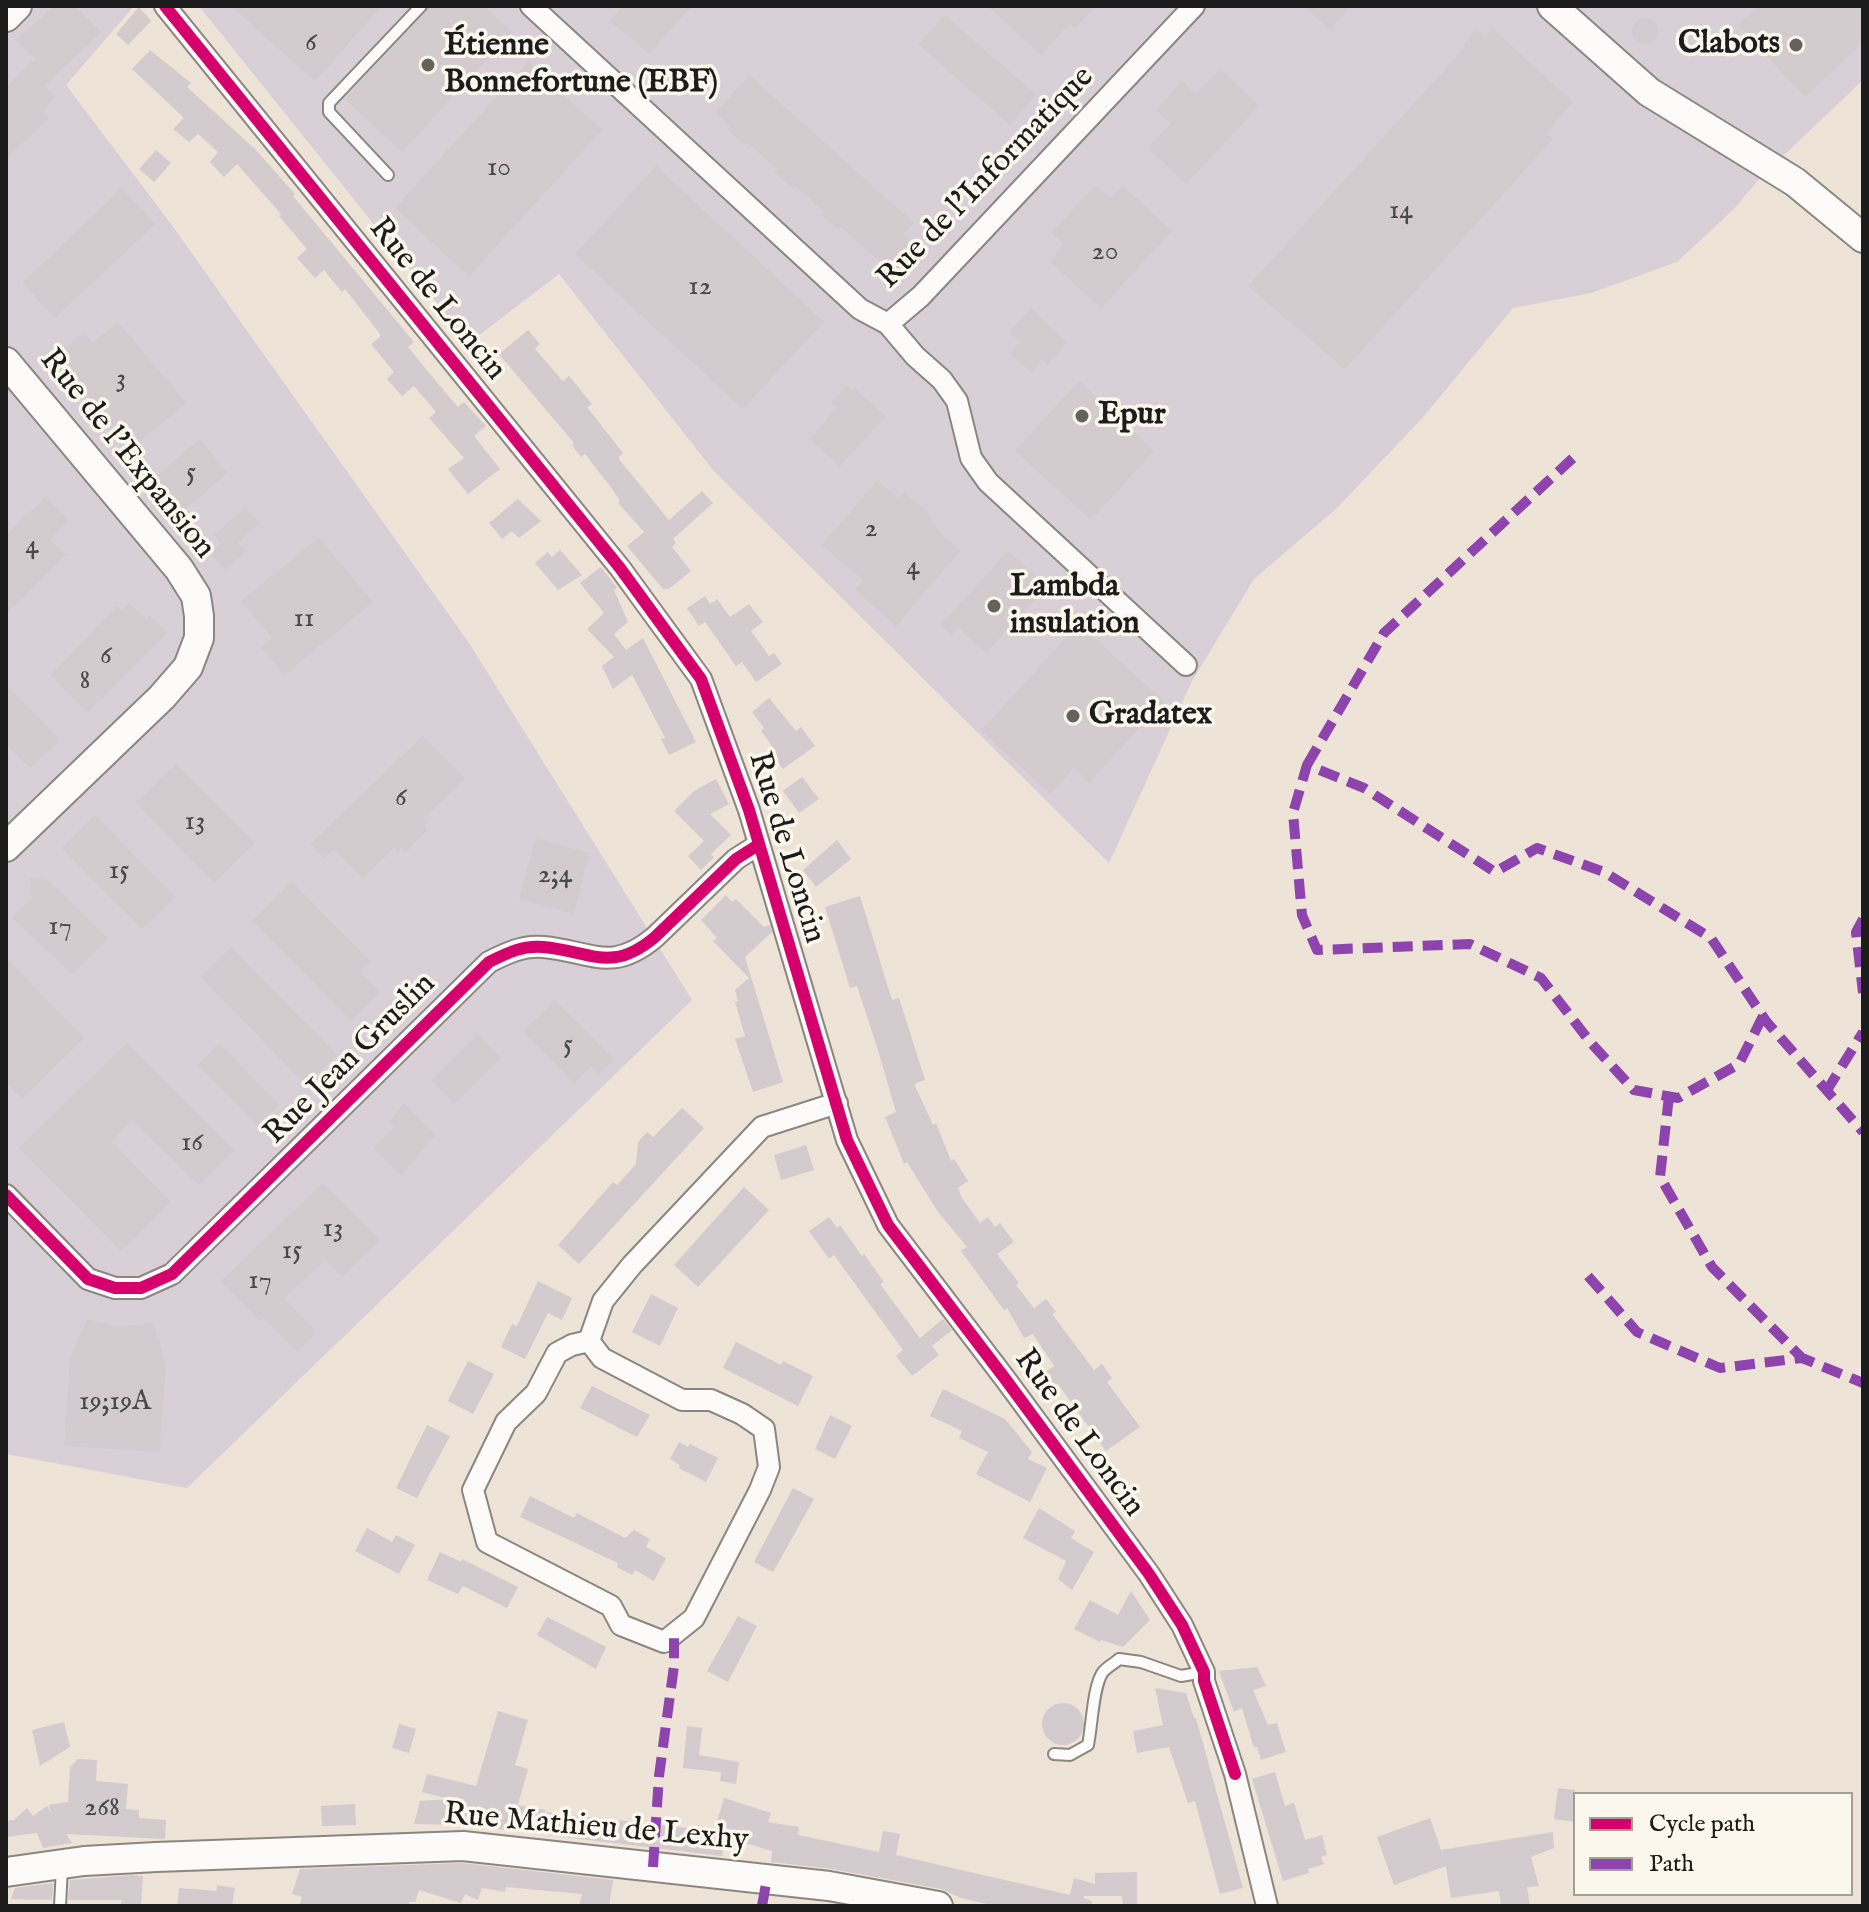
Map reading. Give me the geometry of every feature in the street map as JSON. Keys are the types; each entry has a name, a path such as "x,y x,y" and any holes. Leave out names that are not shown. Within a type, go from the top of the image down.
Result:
{"street":[{"path":"6,17 17,6"},
{"name":"Rue de Loncin","path":"165,6 620,568 701,679 749,810 847,1140 888,1225 1149,1574 1182,1625 1204,1672 1204,1681 1235,1774 1267,1906"},
{"name":"Rue de l'Informatique","path":"531,6 860,309 888,324 921,296 1194,6"},
{"path":"1552,6 1649,92 1795,182 1863,238"},
{"path":"888,324 915,356 942,380 957,401 971,458 988,482 1186,665"},
{"name":"Rue de l'Expansion","path":"6,362 179,569 196,596 199,638 188,667 162,697 6,847"},
{"name":"Rue Jean Gruslin","path":"6,1195 88,1279 115,1288 141,1288 172,1274 489,962 526,947 544,947 608,960 625,957 649,943 736,859 758,845"},
{"path":"589,1341 603,1301 632,1265 762,1127 837,1103"},
{"path":"589,1341 602,1358 682,1400 711,1400 742,1414 764,1429 769,1467 760,1490 694,1618 664,1642 621,1625 611,1606 487,1542 473,1490 506,1422 536,1393 557,1353 589,1341"},
{"name":"Rue Mathieu de Lexhy","path":"6,1872 156,1857 463,1846 829,1886 938,1906"}],"lane":[{"path":"388,175 329,112 329,103 421,6"},
{"path":"1054,1754 1070,1755 1088,1745 1096,1689 1103,1671 1119,1659 1141,1662 1181,1676 1204,1672"},
{"path":"60,1906 62,1865"}],"shaded area":[{"path":"6,6 134,6 66,85 171,224 469,643 692,1000 187,1488 6,1454"},
{"path":"199,6 1863,6 1863,80 1677,262 1591,293 1513,308 1425,415 1336,509 1254,579 1192,681 1109,863 713,470 559,274 469,343"}],"building":[{"path":"54,6 75,6 101,32 45,85 55,97 43,111 49,118 6,159 6,87 35,59 16,40"},
{"path":"231,6 382,6 315,81"},
{"name":"Étienne Bonnefortune (EBF)","path":"430,6 484,6 512,32 402,152 345,99"},
{"path":"623,6 692,6 649,54 610,21"},
{"path":"988,6 1096,6 1075,29 1069,24 1041,55"},
{"path":"1303,6 1351,6 1330,30"},
{"path":"1759,6 1863,6 1863,42 1805,97 1738,25"},
{"path":"139,7 151,21 128,45 116,34"},
{"path":"945,15 1036,95 1010,125 918,44"},
{"path":"1645,18 1654,22 1658,31 1654,40 1645,44 1636,40 1632,31 1636,22"},
{"path":"1492,28 1573,102 1546,133 1553,139 1345,369 1248,286 1466,46 1464,44 1476,29 1485,37"},
{"path":"150,50 191,83 187,87 256,150 414,342 408,347 429,373 458,407 464,402 486,426 474,436 500,469 468,494 448,469 464,458 429,418 436,412 414,386 402,396 387,379 394,372 371,344 380,334 345,289 342,292 324,270 315,278 297,258 307,249 237,164 224,177 210,162 218,152 198,134 189,142 173,129 184,118 132,69"},
{"path":"528,62 602,130 469,276 395,208"},
{"path":"1220,69 1259,106 1186,184 1148,148 1171,123 1156,110 1182,81 1196,94"},
{"path":"749,75 914,223 903,235 915,246 891,272 841,227 838,230 821,214 823,211 774,172 777,169 728,130 730,126 715,113"},
{"path":"156,150 171,163 154,182 139,169"},
{"path":"656,166 824,322 743,409 575,254"},
{"path":"1095,186 1111,198 1123,186 1172,231 1101,308 1051,262 1063,244 1051,232"},
{"path":"122,188 155,224 55,318 22,283"},
{"path":"1031,308 1066,342 1048,365 1041,359 1031,372 1010,354 1020,341 1009,332"},
{"path":"118,322 186,403 132,448 56,356 84,333 93,343"},
{"path":"528,330 540,344 535,349 563,381 569,376 592,404 587,407 623,453 618,458 669,520 702,491 713,503 673,539 676,543 672,547 691,571 669,589 663,589 627,546 644,532 618,503 620,501 613,490 585,454 581,457 572,445 574,443 499,354"},
{"name":"Epur","path":"1079,381 1154,451 1091,520 1015,451"},
{"path":"847,385 886,416 840,466 810,439 837,408 831,403"},
{"path":"200,439 227,473 183,511 156,476"},
{"path":"877,481 899,498 904,492 925,509 941,534 960,551 896,626 855,590 863,580 822,545"},
{"path":"46,497 69,521 50,539 66,555 6,614 6,535"},
{"path":"518,499 541,521 519,538 512,531 502,539 489,523"},
{"path":"246,508 260,524 238,542 246,551 225,570 210,553 221,544 214,535"},
{"path":"319,538 373,602 284,675 261,647 272,638 241,601"},
{"path":"560,550 582,575 558,590 535,563 548,552 552,557"},
{"name":"Lambda insulation","path":"1008,551 1047,586 986,653 958,628 951,635 941,625"},
{"path":"601,567 617,588 614,590 628,622 614,634 626,650 643,638 696,742 669,755 661,739 665,738 634,678 632,675 613,689 602,666 614,657 587,629 604,613 580,583"},
{"path":"705,596 710,604 717,599 730,617 749,604 763,622 751,631 769,656 774,653 782,664 756,682 742,662 736,666 705,622 699,626 687,608"},
{"path":"129,603 147,620 150,615 167,633 102,698 96,696 97,702 88,713 51,675 117,606 121,611"},
{"name":"Gradatex","path":"1078,624 1164,701 1089,783 1074,768 1051,794 981,731"},
{"path":"6,685 60,740 30,768 6,744"},
{"path":"769,698 796,731 801,727 815,746 783,769 769,750 773,747 752,712"},
{"path":"423,736 465,779 424,818 428,822 424,826 427,830 405,853 401,848 397,853 394,848 363,878 334,849 324,858 310,844"},
{"path":"176,764 255,843 214,883 136,803"},
{"path":"802,777 819,799 799,813 783,791"},
{"path":"716,779 729,804 710,814 731,835 711,854 714,857 701,870 688,856 704,841 674,811 694,791"},
{"path":"95,815 175,897 142,929 62,848"},
{"path":"536,838 589,853 574,914 519,899"},
{"path":"837,840 851,859 816,887 803,870"},
{"path":"30,878 50,882 108,939 72,974 12,917 31,899"},
{"path":"292,882 370,961 360,972 380,992 351,1021 252,921"},
{"path":"726,895 732,902 736,899 764,927 770,925 772,932 745,957 783,1082 753,1092 735,1039 745,1036 735,1002 738,1001 735,990 749,978 713,941 717,938 701,920"},
{"path":"860,896 892,1000 899,998 925,1080 914,1084 933,1125 936,1123 951,1161 954,1159 968,1181 958,1188 962,1198 980,1223 988,1217 995,1227 1000,1223 1014,1242 997,1254 1019,1283 1016,1285 1034,1308 1046,1299 1056,1312 1052,1314 1094,1370 1102,1364 1112,1378 1107,1382 1140,1427 1106,1451 1058,1384 1054,1386 1044,1373 1054,1366 1033,1334 1024,1338 1007,1308 1004,1310 961,1251 967,1247 938,1212 907,1162 904,1164 885,1117 896,1112 878,1050 857,986 850,988 825,907"},
{"path":"231,947 337,1055 306,1085 201,977"},
{"path":"6,958 84,1038 22,1099 6,1083"},
{"path":"555,1000 614,1060 598,1074 591,1066 574,1084 523,1031"},
{"path":"478,1034 501,1058 454,1104 432,1080"},
{"path":"127,1043 234,1150 199,1185 132,1120 111,1141 171,1202 121,1251 19,1148"},
{"path":"219,1043 279,1105 258,1126 198,1065"},
{"path":"404,1103 435,1135 401,1176 373,1148 395,1126 389,1122"},
{"path":"682,1108 704,1128 579,1264 558,1245 613,1182 617,1185 636,1164 638,1142 647,1132 653,1137"},
{"path":"806,1145 814,1170 781,1180 774,1155"},
{"path":"323,1183 380,1240 342,1277 325,1260 284,1298 316,1332 297,1352 263,1318 259,1321 221,1281"},
{"path":"744,1187 769,1210 698,1287 674,1265"},
{"path":"829,1217 837,1228 840,1225 862,1256 864,1254 884,1282 880,1284 920,1338 943,1319 952,1330 932,1346 939,1355 912,1376 896,1356 903,1350 834,1255 829,1259 809,1231"},
{"path":"538,1281 572,1298 562,1320 548,1313 525,1359 501,1347 512,1324 517,1326"},
{"path":"651,1294 678,1308 660,1346 632,1332"},
{"path":"87,1319 117,1327 153,1323 166,1365 160,1452 64,1446 70,1357"},
{"path":"736,1342 781,1365 783,1361 813,1376 798,1406 723,1368"},
{"path":"468,1361 494,1374 473,1414 448,1401"},
{"path":"592,1386 650,1415 637,1437 580,1408"},
{"path":"943,1389 1005,1419 1032,1452 1028,1459 1047,1468 1030,1502 976,1474 988,1452 959,1438 962,1431 930,1416"},
{"path":"830,1415 852,1426 835,1459 815,1449"},
{"path":"427,1425 450,1436 417,1498 396,1488"},
{"path":"679,1442 718,1458 706,1482 679,1468 680,1465 670,1459"},
{"path":"793,1488 814,1499 773,1572 754,1562"},
{"path":"530,1496 574,1518 577,1513 625,1538 634,1530 650,1539 646,1547 666,1558 654,1581 635,1570 632,1575 617,1567 618,1563 520,1517"},
{"path":"1039,1508 1075,1531 1071,1538 1094,1552 1072,1590 1058,1579 1066,1561 1023,1538"},
{"path":"367,1528 392,1542 396,1535 415,1545 399,1574 355,1551"},
{"path":"440,1552 461,1562 462,1559 518,1587 507,1608 463,1586 458,1594 427,1580"},
{"path":"1131,1591 1150,1620 1123,1647 1100,1642 1074,1629 1090,1600 1118,1615"},
{"path":"738,1616 757,1626 728,1682 707,1671"},
{"path":"547,1617 606,1647 596,1669 537,1635"},
{"path":"1257,1667 1266,1686 1253,1690 1268,1725 1277,1723 1286,1752 1261,1760 1257,1747 1254,1748 1242,1708 1234,1712 1219,1671"},
{"path":"1155,1688 1186,1693 1196,1718 1243,1888 1220,1894 1195,1801 1188,1803 1169,1747 1137,1753 1133,1731 1163,1725"},
{"path":"1063,1703 1078,1709 1084,1724 1078,1739 1063,1745 1048,1739 1042,1724 1048,1709"},
{"path":"498,1711 528,1720 515,1765 528,1769 518,1805 545,1812 714,1831 724,1798 771,1813 768,1822 799,1827 798,1835 879,1852 883,1831 900,1834 896,1855 1070,1895 1074,1878 1095,1884 1095,1873 1137,1872 1137,1906 1123,1906 1122,1896 1084,1896 1092,1901 1091,1906 996,1906 961,1898 941,1889 832,1869 771,1862 772,1851 724,1837 722,1856 463,1825 414,1824 420,1801 449,1799 422,1792 427,1774 476,1786"},
{"path":"64,1722 70,1747 40,1766 32,1730"},
{"path":"399,1724 416,1729 409,1753 392,1748"},
{"path":"687,1726 702,1728 699,1755 739,1762 736,1784 720,1781 721,1772 683,1768"},
{"path":"78,1759 97,1760 96,1781 128,1784 126,1809 139,1810 139,1818 166,1820 165,1839 66,1834 72,1843 43,1848 37,1833 6,1837 6,1821 14,1820 27,1808 33,1816 47,1806 51,1813 49,1805 68,1802 70,1767"},
{"path":"1275,1772 1285,1806 1294,1803 1305,1840 1322,1835 1327,1855 1321,1857 1324,1864 1308,1869 1309,1873 1283,1881 1252,1779"},
{"path":"1558,1788 1575,1790 1573,1822 1554,1819"},
{"path":"355,1804 356,1825 322,1826 321,1806"},
{"path":"1430,1818 1441,1850 1553,1832 1554,1848 1531,1857 1539,1886 1527,1887 1530,1906 1501,1906 1499,1891 1451,1898 1446,1866 1394,1885 1377,1837"},
{"path":"462,1863 613,1880 609,1906 579,1906 582,1894 506,1887 505,1892 482,1888 478,1900 465,1894 461,1903 419,1890 415,1902 409,1902 409,1906 299,1906 302,1897 292,1894 300,1869"},
{"path":"143,1876 141,1906 121,1906 122,1900 68,1900 70,1880"},
{"path":"53,1883 52,1900 11,1899 15,1888"},
{"path":"217,1885 235,1888 232,1906 177,1906 179,1888 216,1891"}],"marked path":[{"path":"1307,765 1384,633 1573,458"},
{"path":"1763,1016 1739,1064 1678,1098 1634,1090 1591,1043 1541,978 1470,944 1317,950 1302,915 1293,813 1307,765 1364,788 1495,872 1537,848 1604,872 1711,938 1766,1021 1863,1132"},
{"path":"1863,919 1856,932 1863,993"},
{"path":"1826,1092 1863,1032"},
{"path":"1669,1096 1660,1177 1712,1267 1802,1358"},
{"path":"1588,1276 1637,1332 1720,1368 1802,1358 1863,1383"},
{"path":"653,1867 659,1776 674,1666 674,1635"},
{"path":"762,1906 767,1878"}],"cycle path":[{"path":"165,6 620,568 701,679 749,810 847,1140 888,1225 1149,1574 1182,1625 1204,1672 1204,1681 1235,1774"},
{"path":"6,1195 88,1279 115,1288 141,1288 172,1274 489,962 529,947 600,957 626,955 655,937 736,859 758,845"}],"place":[{"name":"Clabots","path":"1796,45"},
{"name":"Étienne Bonnefortune (EBF)","path":"428,65"},
{"name":"Epur","path":"1082,416"},
{"name":"Lambda insulation","path":"994,606"},
{"name":"Gradatex","path":"1073,716"}]}
